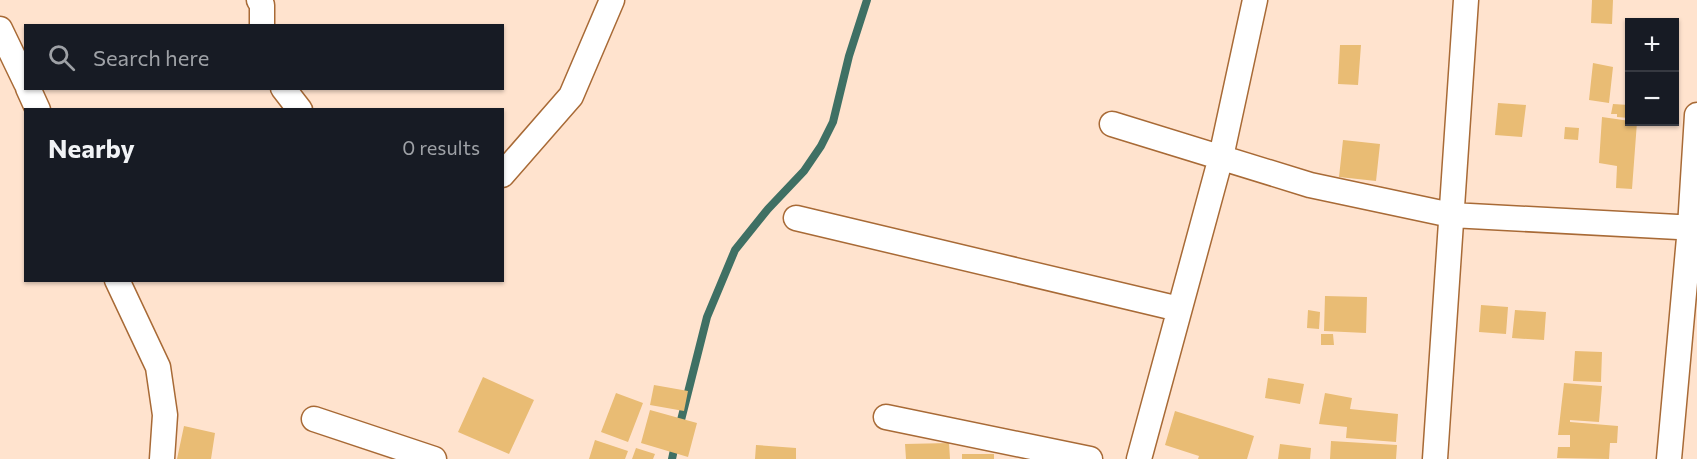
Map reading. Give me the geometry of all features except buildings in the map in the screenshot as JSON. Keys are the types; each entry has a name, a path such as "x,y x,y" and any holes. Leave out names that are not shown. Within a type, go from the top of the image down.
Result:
{"street":[{"path":"504,173 571,96 612,0"},
{"path":"1139,459 1221,157 1255,0"},
{"path":"1435,459 1466,0"},
{"path":"0,29 24,80"},
{"path":"29,90 37,108"},
{"path":"285,90 298,108"},
{"path":"1669,459 1694,228 1697,115"},
{"path":"1112,124 1310,185 1451,215 1694,228"},
{"path":"796,218 1179,309"},
{"path":"118,282 158,367 165,415 162,459"},
{"path":"886,417 1090,459"},
{"path":"314,419 434,459"}],"waterway":[{"path":"679,428 707,317 735,250 768,209 804,171 821,146 833,122 849,56 867,0"},
{"path":"672,459 675,445"}]}
